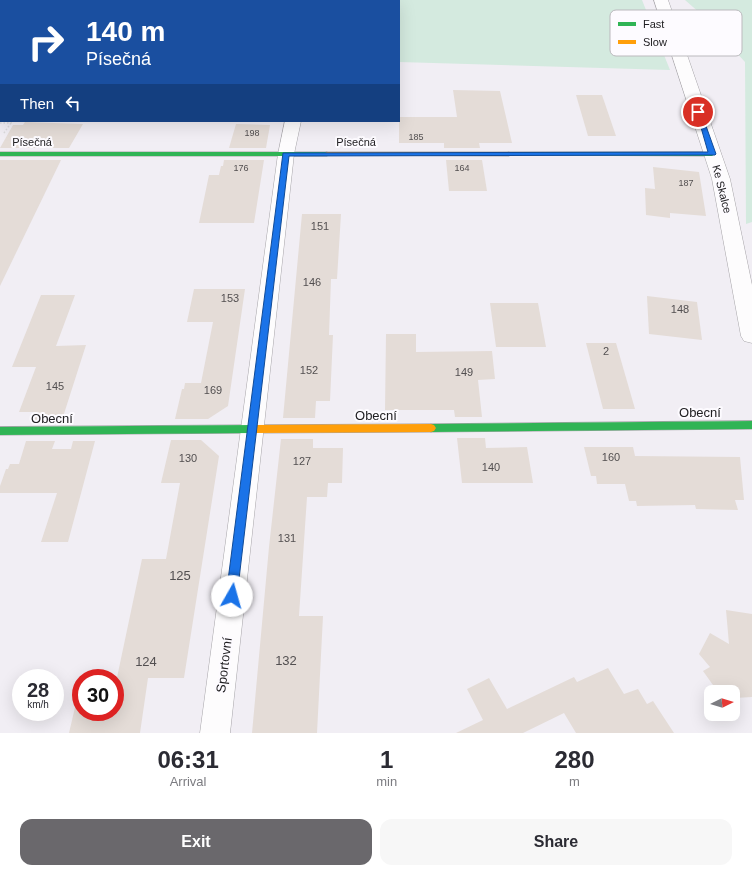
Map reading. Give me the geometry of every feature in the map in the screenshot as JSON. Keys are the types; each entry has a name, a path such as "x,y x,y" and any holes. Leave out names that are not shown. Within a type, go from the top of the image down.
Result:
{"street":[{"name":"Ke Skalce","path":"661,0 664,10"},
{"name":"Ke Skalce","path":"680,56 721,179 752,336"},
{"name":"Sportovní","path":"215,733 286,154 293,122"},
{"name":"Písečná","path":"0,154 712,154"},
{"name":"Obecní","path":"0,431 752,425"}],"path":[{"path":"0,123 12,122"}],"green space":[{"path":"400,0 642,0 646,10 610,10 610,56 664,56 670,70 400,62"},
{"path":"685,0 752,0 752,222 746,224 745,62 740,56 742,56 742,10 696,10"}],"building":[{"path":"453,90 500,91 512,143 479,143 480,148 444,148 444,143 399,143 400,117 457,117"},
{"path":"576,95 602,95 616,136 588,136"},
{"path":"25,122 83,124 69,148 0,148 13,125 23,125"},
{"path":"236,124 270,125 266,148 229,148"},
{"path":"0,160 61,160 0,286"},
{"path":"224,160 264,160 254,223 199,223 209,175 219,175"},
{"path":"446,160 482,160 487,191 449,191"},
{"path":"653,167 699,172 706,216 670,213 670,218 646,215 645,188 655,189"},
{"path":"302,214 341,214 337,279 331,279 329,335 333,335 330,401 316,401 315,418 283,418"},
{"path":"194,289 245,289 228,406 208,419 175,419 182,389 184,389 185,383 201,383 213,322 187,322"},
{"path":"41,295 75,295 56,346 86,345 62,420 33,420 36,412 19,412 36,367 12,367"},
{"path":"647,296 697,302 702,340 649,334"},
{"path":"490,303 538,303 546,347 496,347"},
{"path":"386,334 416,334 416,352 492,351 495,379 478,380 482,417 455,417 454,410 385,410"},
{"path":"586,343 616,343 635,409 603,409"},
{"path":"457,438 485,438 486,448 527,447 533,483 462,483"},
{"path":"281,439 313,439 313,448 343,448 342,483 328,483 327,497 307,497 299,616 323,616 317,733 252,733 269,547"},
{"path":"171,440 201,440 219,456 184,678 148,678 140,733 69,733 72,720 124,721 124,669 119,669 142,559 166,559 180,483 161,483"},
{"path":"26,441 55,441 52,449 71,449 73,441 95,441 68,542 41,542 57,493 0,493 0,486 6,469 8,469 10,464 19,464"},
{"path":"584,447 633,447 635,456 740,457 744,500 735,500 738,510 696,509 695,505 637,506 636,501 629,501 625,484 597,484 596,476 591,476"},
{"path":"726,610 752,614 752,697 740,698 740,685 713,685 703,671 710,667 699,654 710,633 729,644"},
{"path":"608,668 624,694 638,689 647,704 653,701 674,733 576,733 564,713 523,733 456,733 483,720 467,689 489,678 507,709 574,677 577,682"}],"traffic: fast":[{"path":"0,154 327,154"},
{"path":"509,154 712,154"},
{"path":"431,428 752,425"},
{"path":"0,431 254,429"}],"traffic: slow":[{"path":"327,154 509,154"},
{"path":"254,429 431,428"}],"route":[{"path":"232,596 286,154 712,154 698,112"}]}
